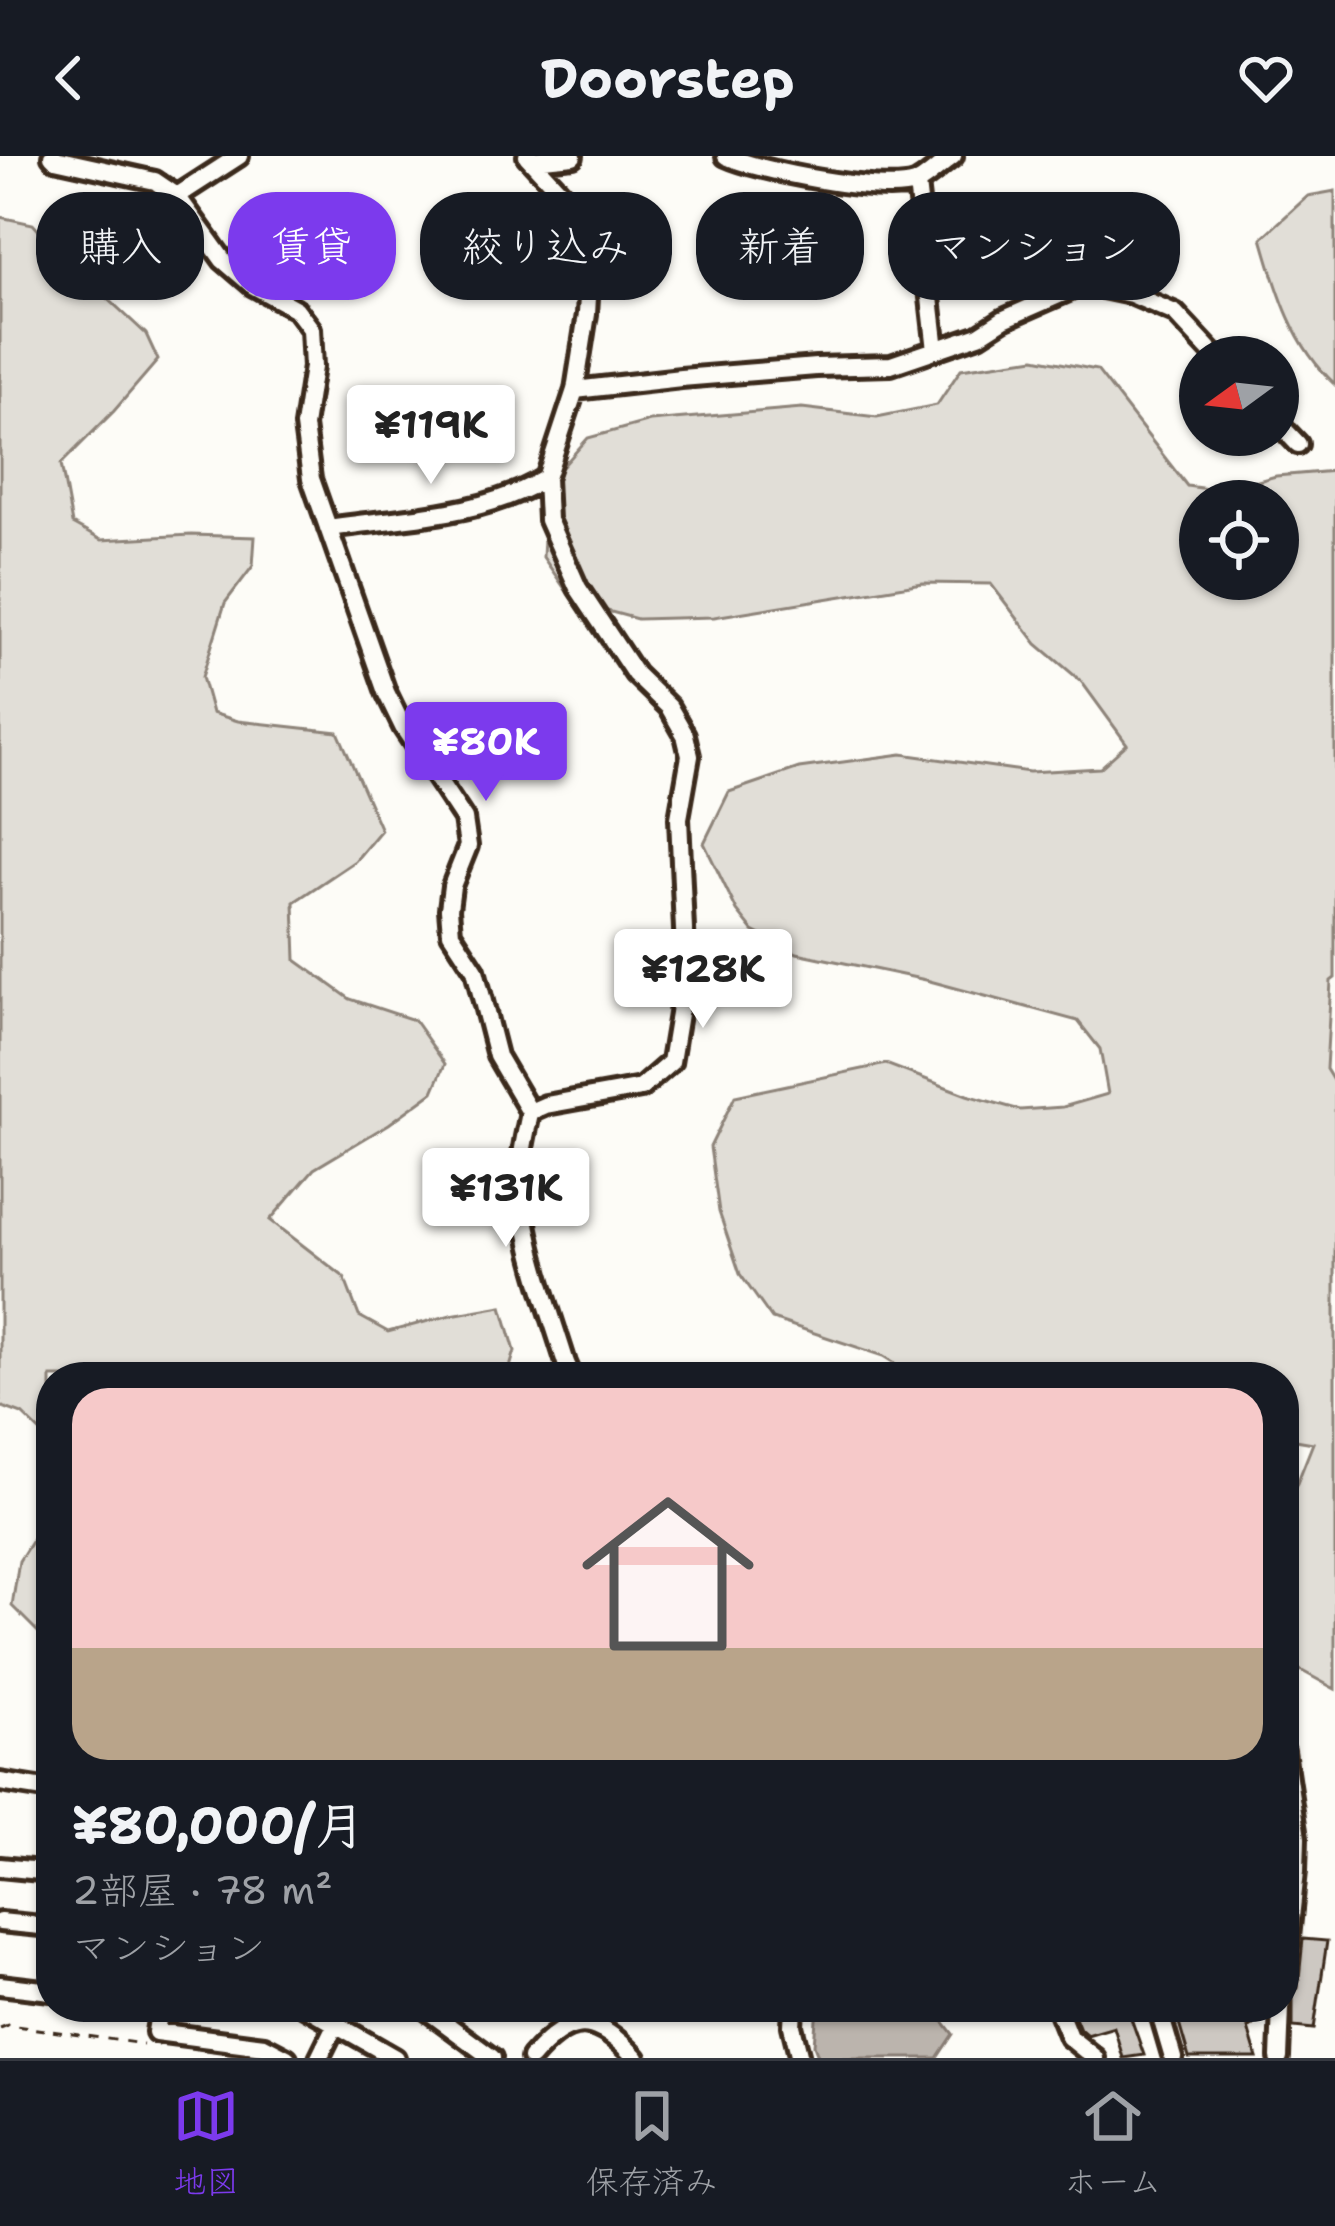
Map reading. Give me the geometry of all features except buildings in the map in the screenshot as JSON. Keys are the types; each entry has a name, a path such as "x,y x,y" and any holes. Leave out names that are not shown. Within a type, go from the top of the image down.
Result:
{"street":[{"path":"52,156 155,181 171,192"},
{"path":"183,192 239,156"},
{"path":"530,158 573,156"},
{"path":"726,156 769,172 880,186 916,184 953,156"},
{"path":"530,158 571,208 590,263 575,390 547,478 548,520 578,588 635,674 669,706 690,756 679,818 685,952 671,1062 641,1088 530,1112"},
{"path":"916,184 936,350"},
{"path":"204,234 223,260 251,285 296,309 310,329 313,368 304,426 310,479 386,692 403,727 464,819 467,846 452,886 451,933 475,970 497,1056 530,1112 520,1166 525,1211 567,1362"},
{"path":"575,390 890,365 979,335 1075,288 1131,294 1175,314 1196,336"},
{"path":"328,528 481,508 547,478"},
{"path":"0,1782 36,1788"},
{"path":"0,1867 36,1871"},
{"path":"0,1922 36,1926"},
{"path":"0,1985 36,1989"},
{"path":"158,2022 156,2032 264,2046 287,2058"},
{"path":"319,2058 337,2022"},
{"path":"350,2022 395,2058"},
{"path":"443,2022 492,2058"},
{"path":"792,2022 800,2058"},
{"path":"1063,2022 1069,2037 1095,2058"},
{"path":"1162,2022 1173,2058"},
{"path":"1279,2058 1280,2022"},
{"path":"531,2058 549,2036 579,2025 613,2033 636,2058"}],"path":[{"path":"0,2028 8,2025 159,2046"}],"shaded area":[{"path":"1335,191 1335,384 1297,335 1262,238 1308,196"},
{"path":"0,217 36,227 36,300 109,300 146,334 158,360 61,464 72,524 101,540 255,537 253,566 225,603 202,677 212,713 238,721 338,732 381,830 355,861 294,902 296,960 350,999 414,1020 445,1064 433,1092 314,1169 270,1220 344,1277 359,1316 388,1332 502,1306 515,1351 512,1362 36,1362 36,1428 22,1414 0,1406"},
{"path":"1035,358 1097,370 1182,480 1179,600 1299,600 1299,480 1262,480 1335,471 1335,978 1331,981 1326,1069 1335,1084 1335,1689 1299,1669 1299,1478 1313,1443 1299,1441 1299,1362 894,1362 772,1319 740,1274 719,1212 710,1147 735,1096 886,1064 1020,1110 1063,1107 1108,1094 1100,1049 1078,1021 926,980 797,953 753,931 737,911 704,843 729,792 799,768 902,754 1029,772 1100,768 1127,744 1081,681 1037,644 991,584 923,583 714,617 637,619 574,602 543,557 547,484 588,438 650,421 802,408 877,417 937,405 961,369"},
{"path":"36,1534 36,1630 12,1606 19,1561"},
{"path":"816,2022 944,2022 953,2034 937,2058 819,2058 814,2045"}]}
